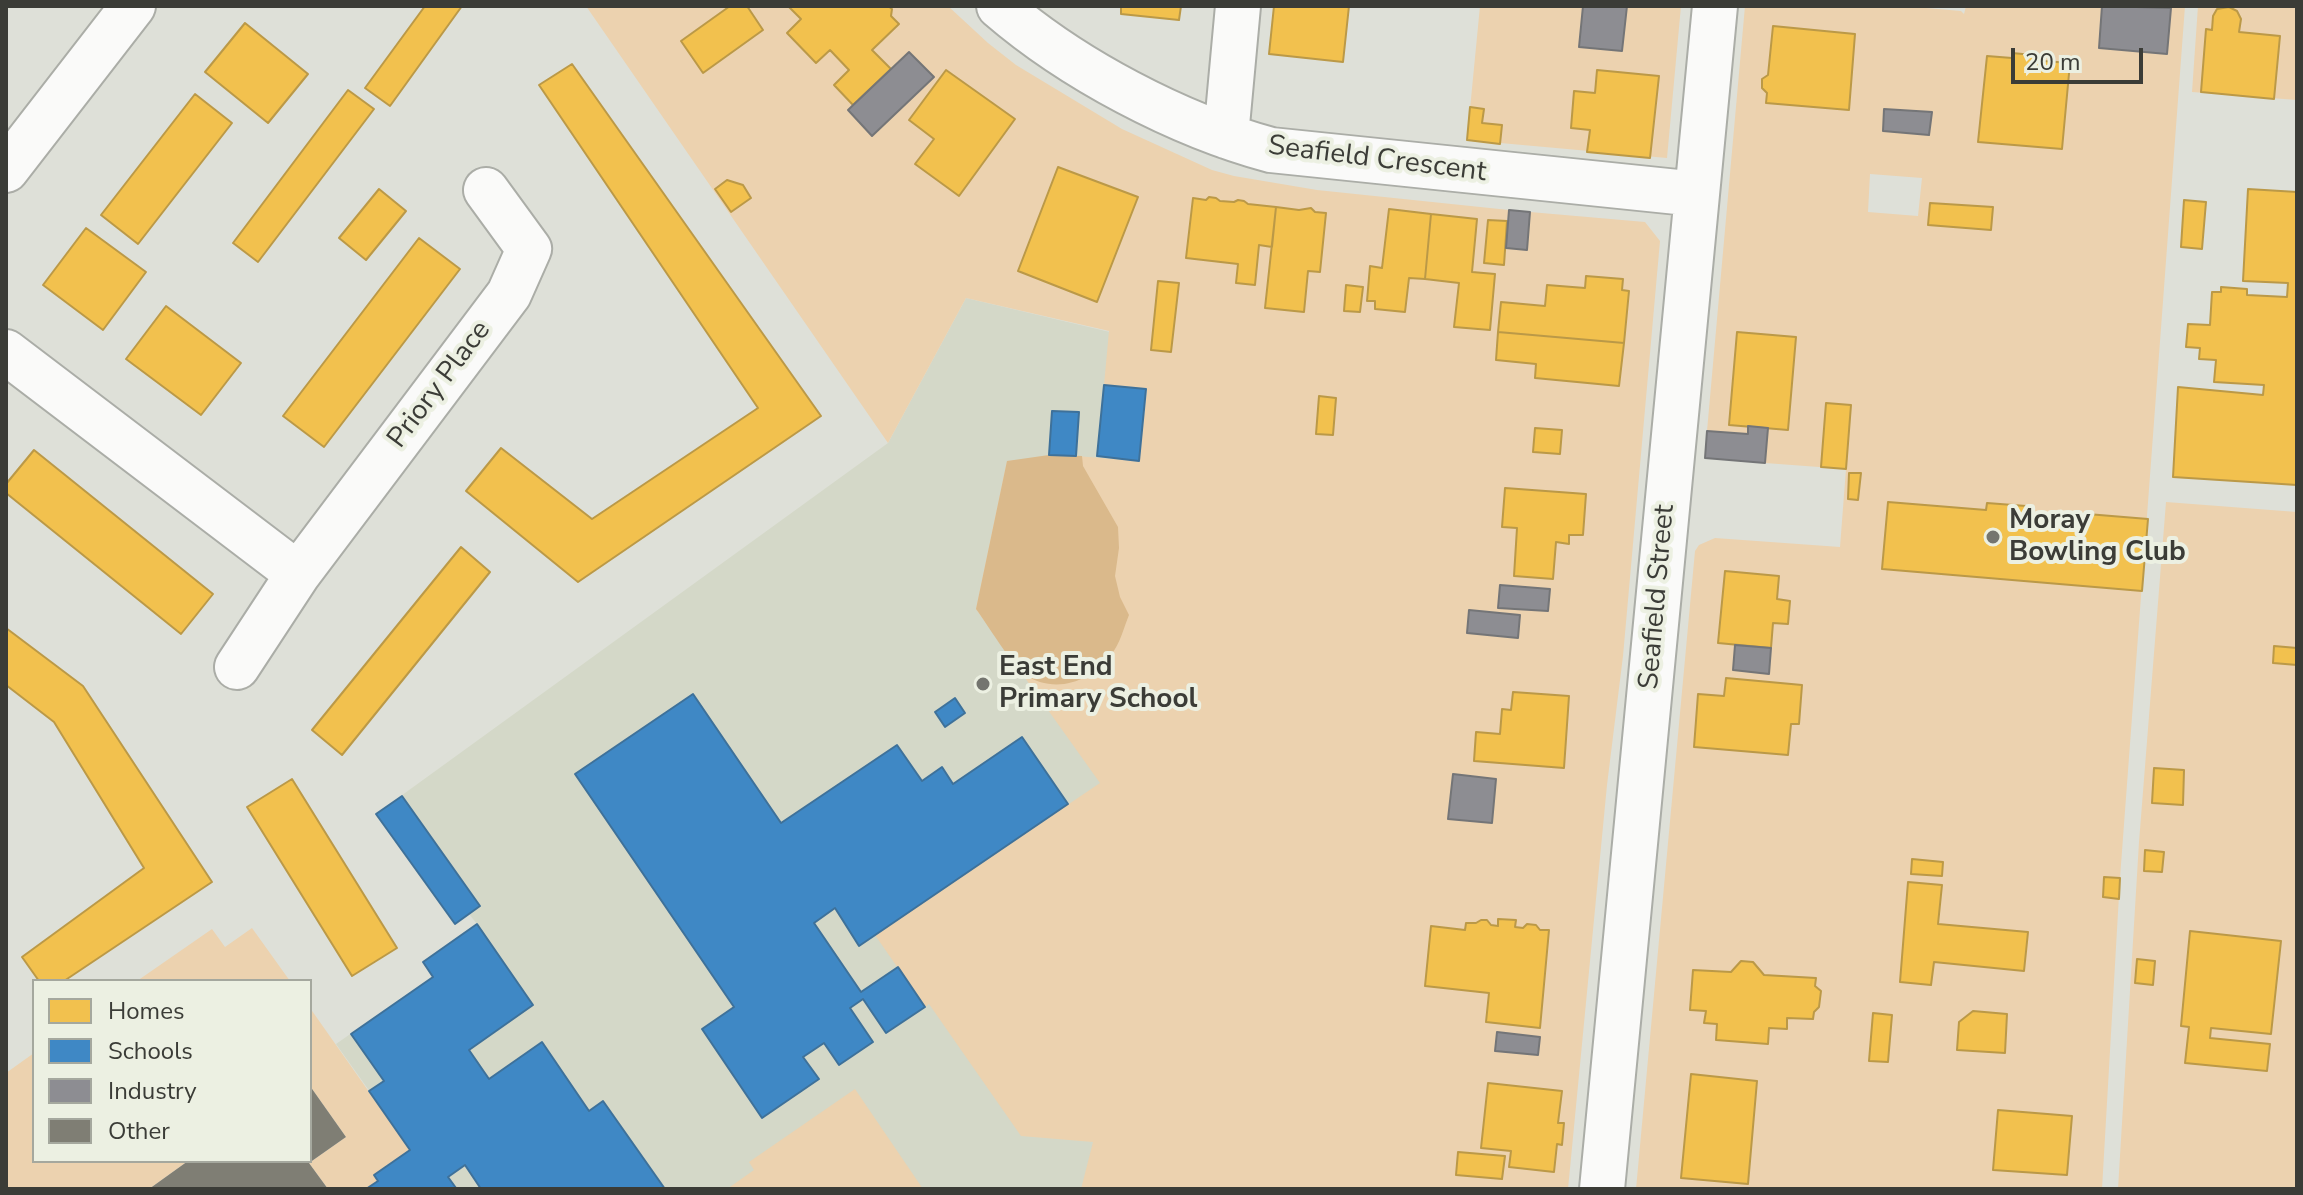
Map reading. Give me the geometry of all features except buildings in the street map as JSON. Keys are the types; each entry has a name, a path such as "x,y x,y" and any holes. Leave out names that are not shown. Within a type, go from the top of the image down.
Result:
{"street":[{"path":"6,170 133,6"},
{"name":"Seafield Crescent","path":"999,6 1111,83 1167,112 1271,150 1697,194"},
{"path":"1226,136 1238,6"},
{"name":"Seafield Street","path":"1602,1189 1715,6"},
{"name":"Priory Place","path":"237,667 298,574 509,294 529,249 486,190"},
{"path":"6,352 298,574"}],"shaded area":[{"path":"586,6 788,6 801,19 787,33 816,63 830,50 849,70 834,85 853,105 848,111 872,136 934,77 909,52 891,69 872,50 899,24 891,16 892,9 888,6 948,6 1016,65 1122,129 1212,170 1317,190 1509,210 1507,221 1488,220 1484,263 1504,265 1506,248 1527,250 1530,212 1645,222 1660,241 1623,656 1607,785 1568,1189 1081,1189 1093,1142 1021,1136 929,1004 925,1007 875,935 1100,783 976,609 1007,461 1076,456 1139,461 1147,390 1104,385 1109,331 966,298 888,443","holes":["1209,197 1299,210 1311,208 1315,212 1326,213 1320,272 1308,271 1304,312 1272,247 1259,245 1255,285 1236,283 1238,264 1187,258 1193,199 1206,200","1389,210 1477,219 1472,272 1495,275 1489,330 1454,327 1459,283 1409,278 1405,312 1375,309 1375,301 1367,300 1370,267 1382,268","1586,276 1623,279 1622,290 1629,291 1619,386 1536,378 1536,364 1496,360 1501,302 1545,306 1585,288"]},
{"path":"1480,6 1681,6 1667,158 1467,140"},
{"path":"1745,6 1903,6 1961,11 1964,14 1966,6 2102,6 2099,48 2167,54 2171,9 2140,6 2185,6 2120,878 2102,1189 1636,1189 1695,551 1699,545 1715,538 1840,547 1846,469 1765,463 1768,429 1749,426 1748,434 1707,431","holes":["2013,53 2044,56 2044,61 2070,63 2062,149 1979,142 1987,56 2012,58","1885,109 1931,112 1929,135 1883,130","1870,174 1922,178 1918,216 1868,212","1726,678 1799,724 1791,724 1788,755 1694,747 1724,696","1692,1074 1757,1081 1748,1184"]},
{"path":"2198,6 2297,6 2297,100 2192,92"},
{"name":"East End Primary School","path":"966,298 1110,332 1097,456 1188,466 1430,447 1081,1189 439,1189 336,1044 432,977 423,962 477,924 469,914 455,924 376,814 888,443"},
{"path":"1049,455 1082,456 1083,466 1118,527 1115,576 1129,615 1117,646 1103,664 1083,678 1059,684 1047,684 1019,670 976,609 1007,461"},
{"path":"2166,502 2297,512 2297,1189 2118,1189 2139,842"},
{"path":"252,928 289,979 140,979 212,929 225,947"},
{"path":"312,1011 410,1150 374,1175 378,1181 366,1189 328,1189 309,1163 346,1137 312,1089"},
{"path":"32,1054 32,1163 185,1163 149,1189 6,1189 6,1073"},
{"path":"855,1089 923,1189 727,1189 754,1170 749,1162"}],"place":[{"name":"Moray Bowling Club","path":"1993,537"},
{"name":"East End Primary School","path":"983,684"}]}
